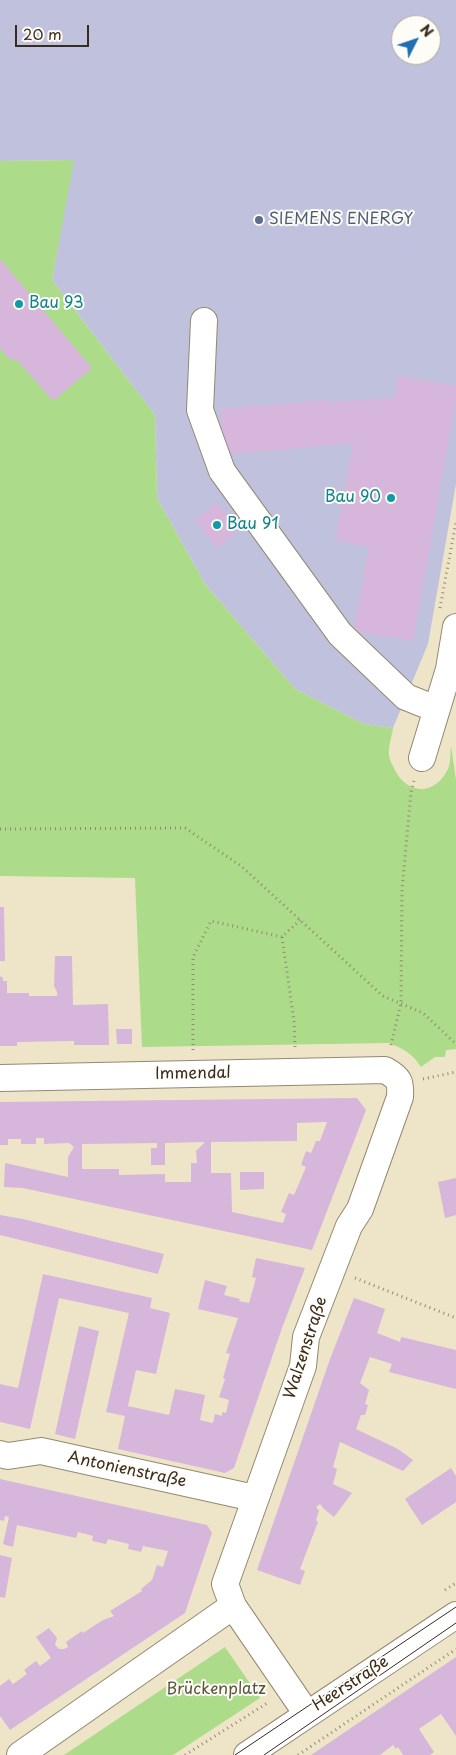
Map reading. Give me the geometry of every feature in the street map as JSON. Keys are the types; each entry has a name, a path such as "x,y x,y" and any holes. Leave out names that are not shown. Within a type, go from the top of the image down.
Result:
{"street":[{"path":"204,321 200,410 222,471 340,634 406,697 436,709"},
{"path":"422,758 449,669 456,628"},
{"name":"Immendal","path":"0,1078 393,1077"},
{"name":"Walzenstraße","path":"233,1606 225,1584 254,1498 303,1366 306,1337 349,1226 360,1209 400,1097 393,1077"},
{"name":"Antonienstraße","path":"0,1454 8,1456 41,1451 254,1498"},
{"path":"20,1755 233,1606 307,1714"},
{"name":"Heerstraße","path":"247,1755 456,1615"}],"path":[{"path":"422,758 411,792 402,890 401,1003 393,1077 456,1072"},
{"path":"0,829 185,828 242,866 383,996 422,1014 456,1044"},
{"path":"193,1053 193,957 211,920 282,937"},
{"path":"282,937 300,920"},
{"path":"282,937 294,1021 296,1050"},
{"path":"355,1278 456,1318"},
{"path":"440,1593 456,1583"},
{"path":"298,1755 456,1649"},
{"path":"185,1755 291,1690"}],"shaded area":[{"name":"SIEMENS ENERGY","path":"0,0 456,0 456,484 428,644 393,728 364,724 295,689 205,584 157,498 155,415 52,280 73,160 0,161"}],"green space":[{"path":"74,160 52,280 155,415 157,498 205,584 295,689 364,724 393,728 389,758 404,782 419,789 435,785 448,769 451,746 456,780 456,1049 446,1050 445,1057 435,1057 421,1067 408,1052 389,1043 142,1047 135,878 0,876 0,161"},
{"name":"Brückenplatz","path":"225,1647 260,1698 173,1755 64,1755"}],"building":[{"name":"Bau 93","path":"0,259 92,368 53,401 15,358 11,361 0,348"},
{"name":"Bau 90","path":"398,376 456,386 456,399 413,641 353,631 369,547 335,540 353,443 224,455 220,409 327,400 327,403 395,397"},
{"name":"Bau 91","path":"217,502 239,530 217,548 195,520"},
{"path":"0,907 4,907 5,961 0,961"},
{"path":"55,956 72,956 73,1005 108,1004 109,1045 74,1045 74,1041 17,1042 17,1046 0,1046 0,976 3,978 3,981 7,981 7,993 29,993 29,996 57,996 54,986"},
{"path":"116,1029 132,1029 132,1044 117,1044"},
{"path":"357,1098 366,1110 312,1250 23,1188 4,1187 5,1163 68,1177 68,1157 74,1147 69,1143 44,1144 44,1138 36,1138 36,1144 21,1144 21,1139 8,1139 8,1145 0,1145 0,1102","holes":["327,1122 320,1141 316,1141 311,1153 306,1151 301,1165 306,1167 294,1195 289,1193 281,1212 286,1214 283,1223 232,1212 231,1173 211,1173 211,1142 297,1141 297,1123","204,1142 196,1151 197,1163 191,1163 191,1182 165,1182 165,1174 119,1175 119,1169 82,1169 82,1144 157,1143 157,1148 151,1148 151,1165 165,1165 165,1143"]},
{"path":"240,1172 264,1172 264,1189 240,1190"},
{"path":"456,1178 456,1215 445,1218 438,1182"},
{"path":"0,1215 164,1254 158,1274 0,1235"},
{"path":"256,1258 305,1268 282,1328 234,1468 225,1473 118,1449 125,1416 106,1412 129,1313 59,1298 30,1429 0,1422 0,1384 18,1388 43,1274 152,1298 150,1308 170,1313 156,1374 136,1370 128,1406 169,1415 175,1389 205,1395 200,1420 213,1423 215,1414 222,1416 222,1412 226,1413 229,1400 219,1397 230,1354 226,1353 238,1318 198,1309 205,1280 227,1286 224,1295 249,1303 256,1278 252,1277"},
{"path":"354,1298 385,1309 377,1333 400,1342 401,1337 456,1350 456,1389 389,1372 392,1364 370,1357 360,1383 369,1390 365,1404 368,1405 365,1415 361,1415 356,1429 398,1449 413,1460 403,1471 340,1442 333,1467 337,1469 333,1484 352,1493 334,1517 320,1504 316,1507 319,1511 316,1520 318,1522 300,1569 305,1571 300,1585 257,1570 330,1359"},
{"path":"79,1326 99,1331 75,1439 55,1434"},
{"path":"451,1468 456,1476 456,1502 422,1525 405,1499"},
{"path":"0,1479 207,1525 212,1533 185,1613 10,1730 0,1716 0,1686 9,1679 13,1684 27,1674 24,1670 36,1661 40,1666 51,1658 36,1637 49,1628 57,1638 55,1645 59,1649 68,1647 66,1642 82,1631 83,1633 103,1620 114,1616 110,1611 142,1591 141,1589 152,1580 157,1565 163,1567 168,1551 143,1546 141,1552 128,1549 129,1544 108,1539 106,1544 92,1541 93,1536 78,1532 76,1538 17,1525 13,1547 3,1544 9,1517 5,1516 4,1521 0,1520"},
{"path":"0,1555 12,1558 5,1598 0,1597"},
{"path":"456,1657 456,1736 441,1714 419,1729 434,1752 430,1755 403,1755 398,1747 396,1749 393,1745 380,1755 311,1755"}],"tram line":[{"path":"235,1755 456,1607"},
{"path":"264,1755 456,1623"}],"place":[{"name":"SIEMENS ENERGY","path":"259,220"},
{"name":"Bau 93","path":"19,304"},
{"name":"Bau 90","path":"391,498"},
{"name":"Bau 91","path":"217,525"}]}
